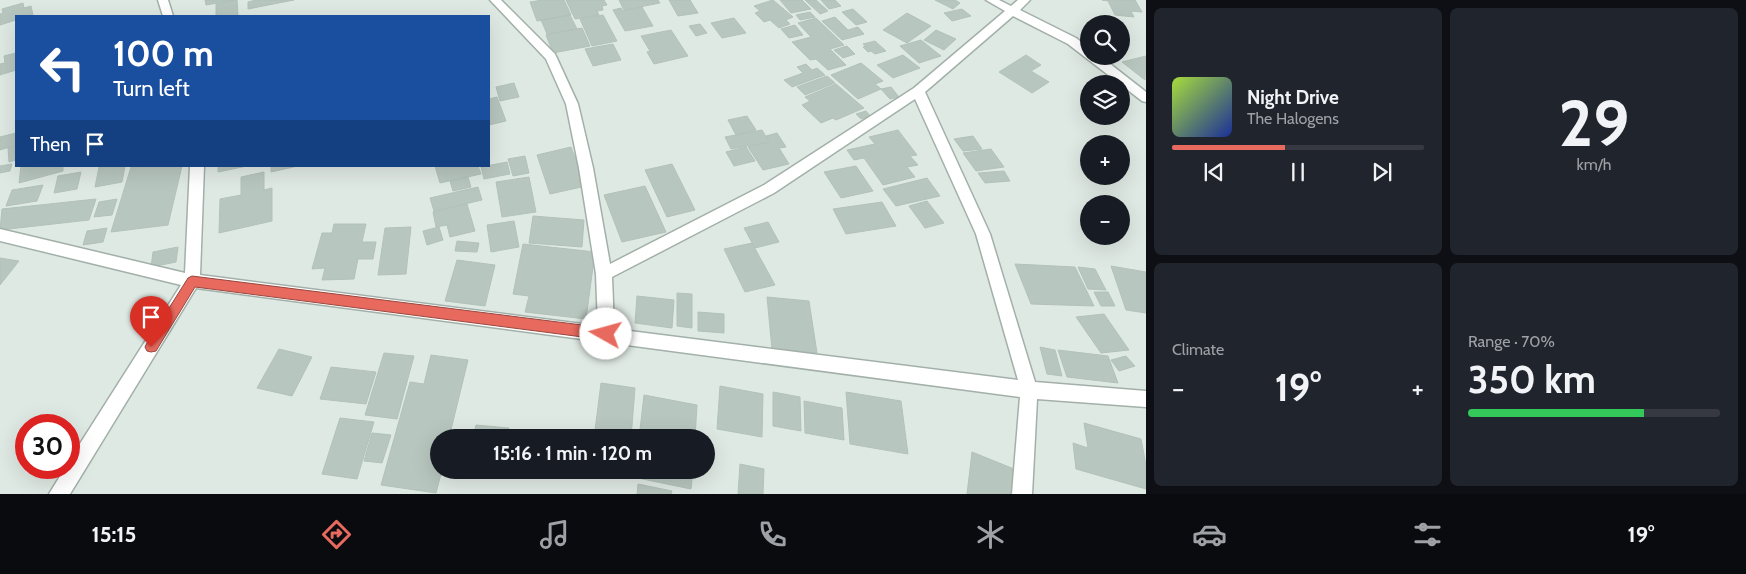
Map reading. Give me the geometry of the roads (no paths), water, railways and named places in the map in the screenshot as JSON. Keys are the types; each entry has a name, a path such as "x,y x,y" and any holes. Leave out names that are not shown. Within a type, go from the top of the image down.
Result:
{"street":[{"path":"164,0 168,15"},
{"path":"494,0 551,57 572,104 586,168 604,274 606,334"},
{"path":"992,0 1072,41 1080,47"},
{"path":"604,274 769,189 918,91 1025,0"},
{"path":"1104,65 1146,98"},
{"path":"918,91 983,234 1029,390 1022,494"},
{"path":"59,494 192,281 197,167"},
{"path":"0,235 192,281 1029,390 1146,399"}]}
